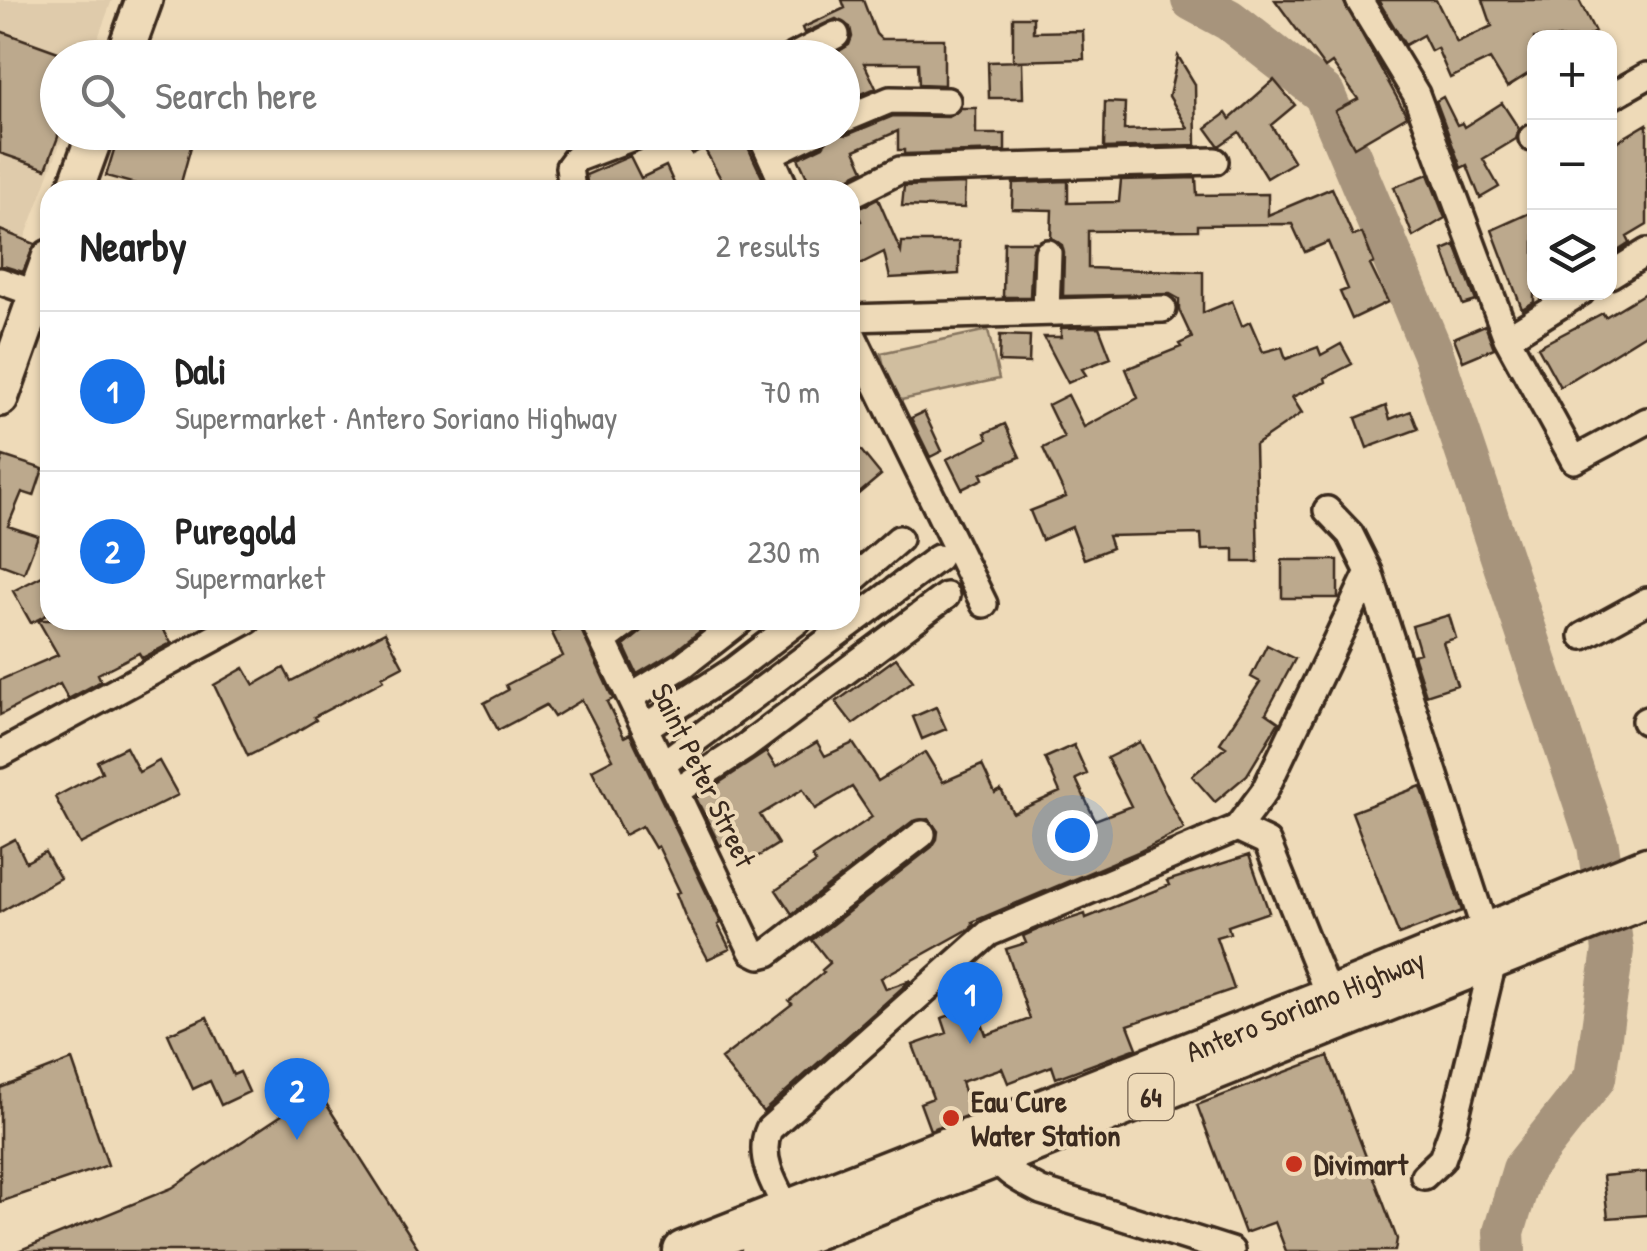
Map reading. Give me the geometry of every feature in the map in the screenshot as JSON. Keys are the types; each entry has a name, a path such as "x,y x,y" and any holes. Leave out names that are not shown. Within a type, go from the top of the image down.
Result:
{"main road":[{"path":"130,40 144,0"},
{"path":"79,180 89,150"},
{"path":"0,398 40,286"},
{"name":"Antero Soriano Highway","path":"683,1251 729,1243 795,1222 1643,884"},
{"name":"Antero Soriano Highway","path":"761,1251 795,1222"}],"street":[{"path":"1359,0 1416,94 1507,338 1574,460 1647,421"},
{"path":"826,40 836,35"},
{"path":"1617,92 1647,76"},
{"path":"860,112 890,100 947,102"},
{"path":"571,180 569,167 575,159 599,150"},
{"path":"768,150 782,180"},
{"path":"860,190 900,170 1214,161"},
{"path":"1617,271 1647,252"},
{"path":"1046,312 1048,253"},
{"path":"0,282 37,294"},
{"path":"1507,338 1568,300"},
{"path":"860,318 1163,309"},
{"path":"860,350 984,604"},
{"path":"1327,510 1350,534 1369,572 1491,945 1453,1128 1442,1159 1424,1176"},
{"path":"860,573 898,539"},
{"path":"860,617 938,558"},
{"path":"795,1222 765,1162 762,1144 769,1129 989,932 1237,828 1264,792 1369,572"},
{"path":"677,791 745,747 946,596"},
{"path":"1584,636 1647,601"},
{"path":"0,754 229,630"},
{"name":"Saint Peter Street","path":"598,630 752,952 760,955 802,928 922,834"},
{"path":"631,697 729,630"},
{"path":"646,728 786,630"},
{"path":"664,764 842,630"},
{"path":"1237,828 1267,842 1334,1009"},
{"path":"989,1146 1016,1177 1041,1192 1231,1251"}],"shaded area":[{"path":"0,0 112,0 97,40 40,40 40,150 58,150 47,180 40,180 40,198 7,287 0,285"},
{"path":"988,330 999,379 892,402 881,353"}],"building":[{"path":"842,0 863,0 881,39 944,39 944,85 919,84 918,63 864,63 876,88 860,95 860,40 851,40 850,27 836,19 804,33 802,28 845,8"},
{"path":"1275,0 1343,0 1407,116 1354,147 1335,111 1358,99 1332,63 1325,68"},
{"path":"1378,0 1436,0 1457,42 1492,26 1483,0 1579,0 1594,30 1527,30 1527,74 1507,87 1490,59 1450,78 1437,48 1431,51 1423,35 1405,45"},
{"path":"1013,17 1033,17 1033,32 1083,31 1084,59 1013,61"},
{"path":"0,31 40,45 40,150 53,150 46,169 0,153"},
{"path":"1178,56 1195,84 1196,145 1104,148 1105,102 1125,103 1124,130 1188,128 1169,96"},
{"path":"1022,61 1023,98 989,98 988,62"},
{"path":"1274,80 1295,105 1271,125 1294,162 1267,178 1239,132 1219,146 1206,128 1226,113 1230,119"},
{"path":"1443,97 1457,125 1462,123 1464,127 1502,103 1519,129 1516,139 1483,159 1499,187 1480,198 1467,165 1461,168 1436,101"},
{"path":"961,108 976,108 976,134 1005,134 1005,151 904,154 904,150 898,150 898,131 860,148 860,130 893,116 948,117"},
{"path":"1647,124 1647,225 1627,237 1630,243 1617,251 1617,210 1617,142"},
{"path":"114,150 190,150 182,180 121,180 106,176"},
{"path":"705,150 749,150 763,180 722,180"},
{"path":"815,150 855,150 864,170 844,180 808,180 798,158"},
{"path":"630,156 641,178 666,166 672,180 587,180 586,175"},
{"path":"1428,174 1445,218 1413,237 1394,187"},
{"path":"1196,178 1197,195 1268,194 1268,215 1332,188 1353,236 1362,233 1374,263 1370,265 1388,302 1352,319 1340,292 1348,289 1328,242 1305,252 1292,224 1088,231 1088,268 1203,272 1203,313 1232,301 1242,326 1250,322 1263,352 1282,347 1286,359 1318,347 1321,355 1341,344 1352,364 1325,378 1326,382 1292,397 1302,413 1255,445 1258,562 1234,562 1234,549 1202,550 1201,534 1108,536 1112,548 1084,559 1072,527 1042,540 1030,511 1066,497 1043,448 1064,438 1048,405 1068,395 1084,427 1138,398 1126,369 1181,347 1179,344 1192,338 1179,310 1179,299 1170,294 1063,296 1064,253 1062,245 1051,238 1052,210 1012,209 1013,183 1068,181 1068,203 1119,202 1121,180"},
{"path":"965,184 964,208 902,206 904,186"},
{"path":"878,199 901,252 902,242 959,242 959,274 890,278 884,252 860,264 860,208"},
{"path":"1527,214 1527,300 1534,302 1522,309 1492,230"},
{"path":"0,230 35,244 23,272 0,265"},
{"path":"1004,242 1036,242 1030,297 1003,297"},
{"path":"1455,245 1476,301 1463,305 1443,250"},
{"path":"1647,292 1647,333 1560,387 1538,347 1603,313 1605,317"},
{"path":"1485,325 1494,348 1463,361 1454,338"},
{"path":"1099,327 1111,358 1082,369 1086,375 1068,383 1044,337 1061,337 1061,328"},
{"path":"1000,335 1030,336 1029,363 999,362"},
{"path":"1386,406 1390,419 1411,411 1418,429 1367,448 1356,418"},
{"path":"924,412 942,451 930,457 911,418"},
{"path":"1005,424 1020,457 981,474 983,479 962,489 947,459 988,439 985,433"},
{"path":"860,449 881,475 860,493"},
{"path":"3,456 40,468 34,496 22,492 8,526 38,536 24,573 0,564"},
{"path":"1282,560 1338,560 1338,598 1282,598"},
{"path":"40,577 40,618 31,623 13,591"},
{"path":"1449,615 1456,638 1443,642 1457,685 1426,695 1413,655 1420,653 1412,626"},
{"path":"44,630 164,630 171,643 142,658 139,653 98,674 101,681 68,699 60,684 0,715 0,680 58,655"},
{"path":"581,630 613,699 607,702 624,737 630,734 730,949 708,959 685,916 676,893 680,892 658,846 655,848 642,826 624,835 592,770 613,759 582,700 554,717 546,705 498,730 484,703 508,690 506,685 563,656 552,633"},
{"path":"702,630 637,674 624,646 641,632"},
{"path":"385,632 403,666 314,717 316,720 296,732 248,756 214,685 244,668 254,685 284,668 291,681"},
{"path":"1267,645 1295,659 1266,713 1279,722 1247,775 1215,802 1192,776 1226,747 1220,743 1260,682 1251,677"},
{"path":"896,658 913,681 853,724 836,702"},
{"path":"936,707 946,729 922,739 913,717"},
{"path":"817,742 825,756 853,743 878,781 925,752 943,782 982,765 995,793 1001,790 1013,813 1060,792 1045,758 1074,745 1087,774 1076,779 1095,820 1131,806 1107,758 1140,742 1184,829 972,922 974,925 969,929 881,978 886,989 911,980 763,1112 721,1059 792,1004 789,1001 824,972 830,963 812,940 932,847 937,839 938,831 929,819 913,821 792,914 776,890 816,863 812,857 872,817 852,787 815,809 803,789 760,815 778,844 744,865 728,840 720,846 696,798 766,752 776,767"},
{"path":"126,747 139,772 159,761 178,795 80,844 55,797 102,772 97,761"},
{"path":"1421,786 1462,911 1399,935 1352,812"},
{"path":"15,839 26,862 45,852 60,878 0,912 0,847"},
{"path":"1249,855 1269,912 1228,926 1230,933 1216,937 1234,989 1128,1025 1137,1048 1056,1078 1052,1066 1008,1083 1002,1068 961,1082 971,1114 930,1130 920,1103 933,1098 913,1045 947,1033 942,1018 976,1006 986,1035 1030,1019 1006,949 1026,943 1023,936 1039,929 1085,914 1086,918 1169,885 1167,881"},
{"path":"207,1017 233,1075 240,1072 249,1092 221,1105 210,1081 193,1089 168,1034"},
{"name":"Divimart","path":"1328,1056 1397,1239 1395,1251 1286,1251 1275,1222 1245,1233 1197,1105"},
{"path":"72,1060 108,1165 0,1202 0,1088"},
{"path":"318,1091 420,1251 18,1251 172,1188"},
{"path":"1647,1172 1647,1215 1608,1218 1603,1176"}],"waterway":[{"path":"1192,0 1229,20 1324,94 1432,351 1598,845 1613,950 1595,1078 1523,1169 1504,1232 1505,1251"}],"place":[{"name":"Dali","path":"970,1044"},
{"name":"Eau Cure Water Station","path":"951,1118"},
{"name":"Puregold","path":"297,1140"},
{"name":"Divimart","path":"1294,1164"}]}
